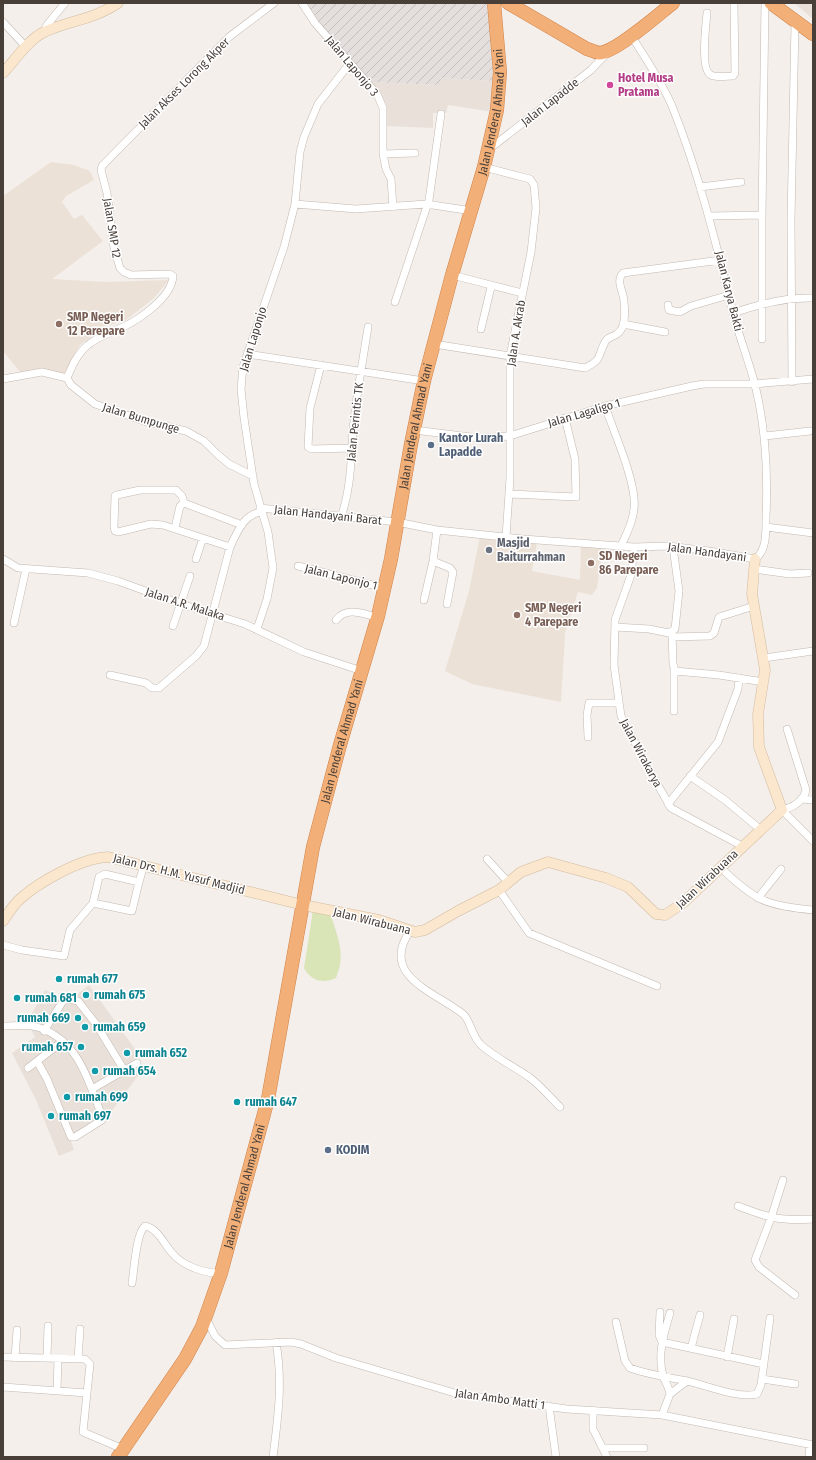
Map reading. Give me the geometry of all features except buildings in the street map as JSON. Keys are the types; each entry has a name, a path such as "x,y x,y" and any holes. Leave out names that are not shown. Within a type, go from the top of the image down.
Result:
{"highway":[{"name":"Jalan Jenderal Ahmad Yani","path":"120,1453 185,1359 206,1318 221,1273 268,1099 313,847 340,745 377,617 391,559 424,381 452,275 484,167 497,110 500,72 494,3"},
{"path":"508,3 587,50 599,53 609,50 673,3"},
{"path":"771,3 796,23 813,34"}],"street":[{"path":"44,32 47,25 65,3"},
{"path":"3,74 26,47 44,32 99,14 118,3"},
{"name":"Jalan Akses Lorong Akper","path":"101,170 102,166 117,149 163,105 229,37 274,3"},
{"name":"Jalan Laponjo 3","path":"302,3 315,23 377,94 381,102 383,154 386,169 391,179 393,207"},
{"path":"707,13 705,64 708,72 712,76 733,76 734,3"},
{"path":"762,339 761,304 765,3"},
{"path":"3,22 26,47"},
{"path":"792,382 791,298 796,23"},
{"name":"Jalan Karya Bakti","path":"631,35 672,105 710,216 733,313 754,384 765,436 768,481 766,527 763,550 759,556 754,559"},
{"name":"Jalan Lapadde","path":"488,150 591,70 609,50"},
{"name":"Jalan Laponjo","path":"257,630 268,599 272,568 268,532 253,476 244,418 241,389 243,367 284,247 295,204 300,152 310,121 318,104 350,63"},
{"path":"395,302 432,184 441,114"},
{"path":"383,154 415,153"},
{"name":"Jalan A. Akrab","path":"484,167 530,179 534,185 536,215 531,252 510,356 510,494 506,537"},
{"name":"Jalan SMP 12","path":"67,378 75,358 86,346 141,317 161,299 172,282 172,276 169,274 131,276 120,268 114,248 107,193 101,170"},
{"path":"700,186 741,182"},
{"path":"295,204 356,209 426,204 472,211"},
{"path":"710,216 762,215"},
{"path":"434,344 585,368 600,358 604,343 621,331 623,324 624,302 619,282 623,273 721,260"},
{"path":"452,275 491,287 522,293"},
{"path":"480,329 491,287"},
{"path":"668,305 669,310 680,312 690,306 729,295"},
{"path":"733,313 761,304 791,298 813,298"},
{"path":"623,324 665,332"},
{"name":"Jalan Perintis TK","path":"341,518 349,489 361,370 368,327"},
{"path":"247,354 361,370 424,381"},
{"path":"321,365 310,408 308,446 312,449 352,448"},
{"path":"3,379 42,372 67,378"},
{"name":"Jalan Bumpunge","path":"67,378 71,385 95,404 144,421 186,431 204,441 229,464 253,476"},
{"name":"Jalan Lagaligo 1","path":"414,430 479,438 510,436 605,406 655,393 704,384 754,384 792,382 813,379"},
{"path":"605,406 630,477 634,498 633,513 629,530 621,546"},
{"path":"510,494 576,497 576,459 565,418"},
{"path":"765,436 810,431"},
{"path":"184,503 182,496 176,490 140,490 117,495 115,496 115,531 118,532 151,524 175,528 230,547"},
{"path":"184,503 242,525"},
{"path":"175,528 180,506 184,503"},
{"path":"110,675 146,683 155,689 164,685 196,656 204,646 230,547 242,525 251,514 261,510"},
{"name":"Jalan Handayani Barat","path":"261,510 397,522"},
{"name":"Jalan Handayani","path":"397,522 437,530 506,537 634,547 673,547 709,550 754,559"},
{"path":"766,527 813,533"},
{"path":"424,600 433,561 437,530"},
{"path":"196,560 203,538"},
{"name":"Jalan Wirakarya","path":"634,547 631,575 616,613 615,627 614,665 618,702 625,724 668,804 681,814 742,846"},
{"path":"673,547 679,591 677,625 671,634 674,670 674,711"},
{"name":"Jalan A.R. Malaka","path":"3,559 18,568 88,573 118,581 181,604 212,612 257,630 304,652 362,672"},
{"path":"754,559 752,592 764,658 764,682 758,714 759,747 782,810 813,841"},
{"path":"433,561 450,568 453,572 447,604"},
{"name":"Jalan Laponjo 1","path":"298,566 384,588"},
{"path":"14,623 26,569"},
{"path":"754,569 784,574 808,573"},
{"path":"173,626 190,576"},
{"path":"615,627 649,629 671,634 710,636 714,633 719,617 754,606"},
{"path":"336,620 340,615 353,611 377,617"},
{"path":"764,658 813,651"},
{"path":"674,670 764,682"},
{"path":"668,804 718,742 738,689 739,678"},
{"path":"588,736 587,715 589,703 618,702"},
{"path":"782,810 792,808 801,799 806,790 788,729"},
{"path":"690,776 725,800 761,830"},
{"path":"801,799 813,800"},
{"name":"Jalan Wirabuana","path":"303,904 379,920 410,931 425,930 499,890 529,868 545,863 551,863 606,878 628,887 656,914 665,916 683,903 782,810"},
{"name":"Jalan Drs. H.M. Yusuf Madjid","path":"3,921 18,900 29,891 80,864 108,857 303,904"},
{"path":"487,859 508,882"},
{"path":"93,903 132,911 144,866"},
{"path":"720,867 738,884 758,898 777,906 813,910"},
{"path":"758,898 781,869"},
{"path":"3,945 22,950 63,956 70,930 93,903 97,879 102,875 107,874 139,882"},
{"path":"499,890 529,933 657,986"},
{"path":"410,931 402,947 400,955 405,972 464,1015 476,1040 500,1060 536,1082 560,1107"},
{"path":"44,1031 63,1001 69,999 78,1001 96,1024 124,1070"},
{"path":"3,1026 34,1027 63,1041 72,1050 92,1089 102,1119 72,1138 48,1079 37,1061"},
{"path":"28,1068 63,1041"},
{"path":"92,1089 137,1064"},
{"path":"783,1180 771,1218 755,1260 759,1267 795,1295"},
{"path":"738,1206 771,1218 787,1220 813,1219"},
{"path":"132,1284 139,1238 142,1229 145,1226 150,1228 173,1255 186,1264 206,1271 221,1273"},
{"path":"660,1312 659,1335 662,1342"},
{"path":"670,1313 662,1342 661,1355 664,1378 670,1394"},
{"path":"691,1348 700,1315"},
{"name":"Jalan Ambo Matti 1","path":"206,1318 215,1336 225,1345 276,1342 301,1344 336,1358 458,1394 549,1406 662,1415 812,1445"},
{"path":"616,1322 627,1365 630,1368 664,1378 687,1381 738,1394 753,1395 757,1394 762,1379 770,1318"},
{"path":"727,1357 734,1319"},
{"path":"47,1358 48,1326"},
{"path":"78,1359 80,1329"},
{"path":"15,1358 17,1330"},
{"path":"273,1457 281,1396 281,1372 276,1342"},
{"path":"662,1342 764,1364"},
{"path":"3,1358 87,1360 90,1364 83,1432 120,1453"},
{"path":"56,1390 58,1359"},
{"path":"762,1379 795,1384"},
{"path":"662,1415 670,1394 687,1381"},
{"path":"3,1387 87,1393"},
{"path":"549,1406 556,1457"},
{"path":"593,1410 593,1429 607,1457"},
{"path":"809,1457 812,1445"},
{"path":"603,1448 644,1448"}],"shaded area":[{"path":"305,3 487,3 495,81 441,78 440,85 370,82 308,9"},
{"path":"794,3 813,3 813,19"},
{"path":"441,78 495,81 493,112 448,105 446,113 433,113 433,128 386,126 387,106 381,94 370,82 439,85"},
{"path":"51,162 74,165 90,171 94,180 66,196 62,202 74,219 82,215 103,241 52,279 105,282 169,280 154,298 126,320 104,327 80,345 64,374 40,370 20,372 3,351 3,196"},
{"name":"SMP Negeri 4 Parepare","path":"480,536 537,543 532,571 580,580 581,545 603,547 597,588 592,595 578,592 565,633 561,702 472,684 445,671 469,591"},
{"path":"89,985 135,1049 140,1073 105,1120 71,1141 74,1150 59,1156 36,1100 12,1053 35,1037 27,1022 45,990 62,997 75,996"}],"green space":[{"path":"313,910 331,915 340,946 341,954 339,969 336,978 331,980 318,980 310,976 304,968"}],"place":[{"name":"Hotel Musa Pratama","path":"610,85"},
{"name":"SMP Negeri 12 Parepare","path":"59,324"},
{"name":"Kantor Lurah Lapadde","path":"431,445"},
{"name":"Masjid Baiturrahman","path":"489,550"},
{"name":"SD Negeri 86 Parepare","path":"591,563"},
{"name":"SMP Negeri 4 Parepare","path":"517,615"},
{"name":"rumah 677","path":"59,979"},
{"name":"rumah 675","path":"86,995"},
{"name":"rumah 681","path":"17,998"},
{"name":"rumah 669","path":"78,1018"},
{"name":"rumah 659","path":"85,1027"},
{"name":"rumah 657","path":"81,1047"},
{"name":"rumah 652","path":"127,1053"},
{"name":"rumah 654","path":"95,1071"},
{"name":"rumah 699","path":"67,1097"},
{"name":"rumah 647","path":"237,1102"},
{"name":"rumah 697","path":"51,1116"},
{"name":"KODIM","path":"328,1150"}]}
